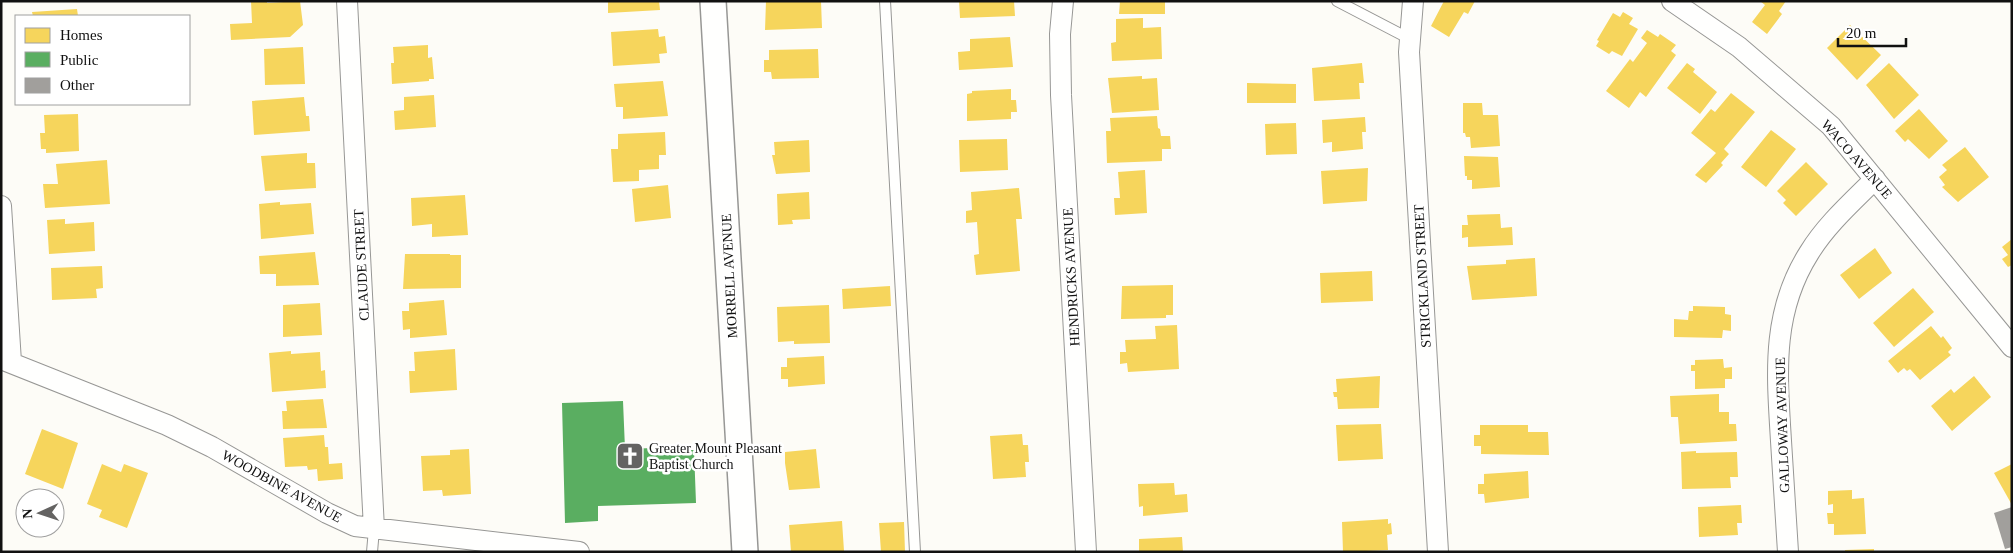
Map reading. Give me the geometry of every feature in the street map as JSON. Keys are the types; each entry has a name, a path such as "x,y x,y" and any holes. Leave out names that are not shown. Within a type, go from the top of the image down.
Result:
{"street":[{"name":"CLAUDE STREET","path":"347,1 374,529"},
{"name":"MORRELL AVENUE","path":"713,1 745,552"},
{"name":"HENDRICKS AVENUE","path":"1063,1 1060,34 1061,95 1086,552"},
{"name":"STRICKLAND STREET","path":"1413,1 1409,52 1438,552"},
{"name":"WACO AVENUE","path":"1672,1 1739,47 1832,126 2012,347"},
{"name":"GALLOWAY AVENUE","path":"1788,552 1776,371 1781,322 1794,282 1809,252 1831,224 1875,180"},
{"path":"1,206 6,360"},
{"name":"WOODBINE AVENUE","path":"6,360 167,425 212,447 327,513 355,526 579,552"}],"lane":[{"path":"885,1 915,552"},
{"path":"1337,1 1410,39"},
{"path":"372,552 374,529"}],"building: Homes":[{"path":"251,1 267,1 267,3 300,1 303,25 290,37 231,40 230,24 252,23"},
{"path":"608,1 659,1 660,10 608,13"},
{"path":"766,1 821,1 822,28 765,30"},
{"path":"959,1 1014,1 1015,16 960,18"},
{"path":"1120,1 1165,1 1165,14 1119,14"},
{"path":"1444,1 1475,1 1468,14 1464,12 1449,37 1431,26"},
{"path":"1760,1 1786,1 1779,11 1782,14 1767,34 1752,22 1765,5"},
{"path":"77,9 78,15 33,15 32,12"},
{"path":"1623,12 1633,18 1629,24 1638,29 1622,56 1612,51 1609,54 1596,46 1599,41 1597,40 1613,13 1620,17"},
{"path":"1143,18 1143,28 1161,27 1162,59 1112,61 1111,43 1116,42 1116,19"},
{"path":"1850,25 1881,55 1857,80 1827,48"},
{"path":"658,29 659,37 665,36 667,53 659,54 660,63 613,66 611,32"},
{"path":"1647,30 1658,37 1660,34 1676,45 1671,51 1676,55 1646,97 1640,92 1629,108 1606,91 1630,59 1633,62 1647,43 1641,38"},
{"path":"1010,37 1013,67 959,70 958,52 970,51 970,39"},
{"path":"428,45 428,58 432,57 434,79 392,84 391,63 394,63 393,47"},
{"path":"303,47 305,84 265,85 264,49"},
{"path":"818,49 819,78 772,79 771,72 764,72 764,60 769,60 769,50"},
{"path":"1362,63 1364,83 1359,83 1360,99 1314,101 1312,68"},
{"path":"1687,63 1695,69 1693,72 1717,92 1700,114 1667,88"},
{"path":"1889,63 1919,95 1894,119 1866,85"},
{"path":"1142,76 1142,79 1157,78 1159,110 1112,113 1108,78"},
{"path":"663,81 668,116 623,119 623,107 616,107 614,84"},
{"path":"1247,83 1296,84 1296,103 1247,103"},
{"path":"1011,89 1011,100 1016,100 1017,112 1011,112 1011,119 967,121 967,94 972,93 972,91"},
{"path":"1731,93 1755,112 1724,149 1729,154 1721,163 1723,165 1706,183 1695,175 1716,153 1691,133 1711,109 1715,112"},
{"path":"434,95 436,127 395,130 394,111 404,110 404,97"},
{"path":"304,97 306,116 309,116 310,131 254,135 252,101"},
{"path":"1463,103 1482,103 1483,115 1498,115 1500,146 1471,148 1470,137 1466,137 1465,133 1463,133"},
{"path":"1919,109 1948,141 1929,159 1908,139 1905,142 1895,131"},
{"path":"78,114 79,151 46,153 46,149 41,149 40,133 45,133 44,115"},
{"path":"1157,116 1161,136 1170,136 1171,149 1162,149 1162,161 1107,163 1106,131 1111,131 1110,118"},
{"path":"1365,117 1366,132 1362,132 1363,149 1332,152 1332,142 1323,143 1322,120"},
{"path":"1296,123 1297,154 1266,155 1265,124"},
{"path":"1771,130 1796,149 1766,187 1741,167"},
{"path":"665,132 666,155 659,155 659,169 639,170 639,181 613,182 611,149 618,149 618,134"},
{"path":"1007,139 1008,170 960,172 959,140"},
{"path":"809,140 810,172 776,174 772,155 775,155 774,142"},
{"path":"1965,147 1989,177 1958,202 1942,187 1945,185 1939,177 1947,170 1942,165"},
{"path":"307,153 307,163 315,163 316,188 265,191 261,156"},
{"path":"1464,156 1498,157 1500,187 1472,189 1472,180 1467,180 1467,176 1465,176"},
{"path":"107,160 110,204 45,208 43,184 58,184 56,164"},
{"path":"1806,162 1828,184 1796,216 1783,203 1786,200 1777,191"},
{"path":"1368,168 1367,201 1323,204 1321,171"},
{"path":"1145,170 1147,213 1115,215 1114,198 1120,198 1118,172"},
{"path":"668,185 671,218 635,222 632,189"},
{"path":"1019,188 1022,219 1016,219 1020,271 976,275 974,255 979,254 977,222 966,223 966,211 972,210 971,192"},
{"path":"809,192 810,219 792,220 793,224 778,225 777,194"},
{"path":"465,195 468,235 432,237 432,224 412,226 411,198"},
{"path":"280,202 280,205 311,203 314,234 261,239 259,204"},
{"path":"1500,214 1501,228 1512,227 1513,245 1468,247 1468,237 1462,238 1462,225 1468,225 1467,215"},
{"path":"65,219 65,224 94,222 95,251 49,254 47,220"},
{"path":"2012,239 2012,265 2008,267 2002,259 2008,255 2002,247"},
{"path":"1875,248 1892,273 1859,299 1840,275"},
{"path":"315,252 319,285 276,286 276,274 260,274 259,256"},
{"path":"405,254 461,255 461,288 403,289"},
{"path":"1535,258 1537,296 1472,300 1467,266 1506,264 1506,260"},
{"path":"102,266 103,288 96,289 97,298 52,300 51,268"},
{"path":"1372,271 1373,301 1321,303 1320,273"},
{"path":"1173,285 1173,315 1166,315 1166,318 1121,319 1122,286"},
{"path":"890,286 891,306 843,309 842,289"},
{"path":"1913,288 1934,312 1894,347 1873,323"},
{"path":"444,300 447,335 410,338 410,329 403,330 402,311 409,311 409,303"},
{"path":"320,303 322,335 283,337 283,305"},
{"path":"829,305 830,343 794,344 794,341 778,342 777,307"},
{"path":"1693,306 1725,307 1725,314 1731,315 1731,331 1723,330 1722,338 1674,337 1674,319 1688,320 1689,311 1693,311"},
{"path":"1177,325 1179,369 1128,372 1127,363 1120,364 1120,352 1126,352 1125,340 1156,339 1155,326"},
{"path":"1931,326 1941,338 1943,336 1952,348 1948,352 1951,355 1920,380 1910,369 1907,371 1904,368 1898,373 1888,361"},
{"path":"455,349 457,390 410,393 409,371 415,371 414,352"},
{"path":"291,351 291,354 320,352 321,371 325,370 326,388 272,392 269,353"},
{"path":"824,356 825,384 788,387 788,379 781,379 781,367 787,367 787,358"},
{"path":"1723,359 1724,368 1732,367 1732,379 1725,379 1725,388 1695,389 1695,371 1691,371 1691,365 1695,365 1695,360"},
{"path":"1380,376 1379,408 1338,409 1337,397 1334,397 1333,392 1337,392 1336,379"},
{"path":"1974,376 1991,397 1952,431 1931,406 1951,389 1954,393"},
{"path":"1719,394 1719,412 1729,412 1729,424 1736,424 1737,441 1680,444 1678,417 1671,417 1670,396"},
{"path":"323,399 327,428 283,429 282,411 287,411 286,401"},
{"path":"1381,424 1383,459 1338,461 1336,425"},
{"path":"1480,425 1528,425 1528,432 1548,432 1549,455 1481,454 1481,446 1474,446 1474,435 1480,435"},
{"path":"42,429 78,443 63,488 25,474"},
{"path":"1022,434 1023,445 1028,445 1029,462 1025,462 1026,477 993,479 990,436"},
{"path":"324,435 325,447 328,447 329,464 342,463 343,479 318,481 317,469 308,470 307,466 285,467 283,438"},
{"path":"469,449 471,494 443,496 442,490 423,491 421,456 450,455 450,450"},
{"path":"816,449 820,488 789,490 785,452"},
{"path":"1696,451 1696,453 1737,452 1738,477 1730,477 1731,488 1682,489 1681,452"},
{"path":"102,464 121,472 124,464 148,473 127,528 99,517 102,510 87,504"},
{"path":"2012,464 2012,505 1994,473"},
{"path":"1528,471 1529,498 1485,503 1484,494 1478,494 1478,484 1484,484 1484,474"},
{"path":"1174,483 1175,495 1187,494 1188,512 1143,516 1143,506 1139,507 1138,484"},
{"path":"1852,490 1852,499 1864,498 1866,534 1834,535 1834,524 1828,524 1827,513 1833,513 1833,504 1828,505 1828,491"},
{"path":"1741,505 1742,523 1737,523 1738,535 1699,537 1698,507"},
{"path":"1388,519 1388,524 1391,523 1392,534 1387,535 1388,550 1343,552 1342,522"},
{"path":"842,521 844,551 791,552 789,525"},
{"path":"904,522 905,552 881,552 879,523"},
{"path":"1182,537 1183,552 1139,552 1139,539"},
{"path":"1874,549 1874,552 1845,552 1845,550"}],"building: Public":[{"name":"Greater Mount Pleasant Baptist Church","path":"623,401 625,449 681,447 681,450 694,450 696,503 598,506 598,521 565,523 562,403"}],"building: Other":[{"path":"2012,507 2012,547 2005,549 1994,513"}],"place":[{"name":"Greater Mount Pleasant Baptist Church","path":"630,456"}]}
